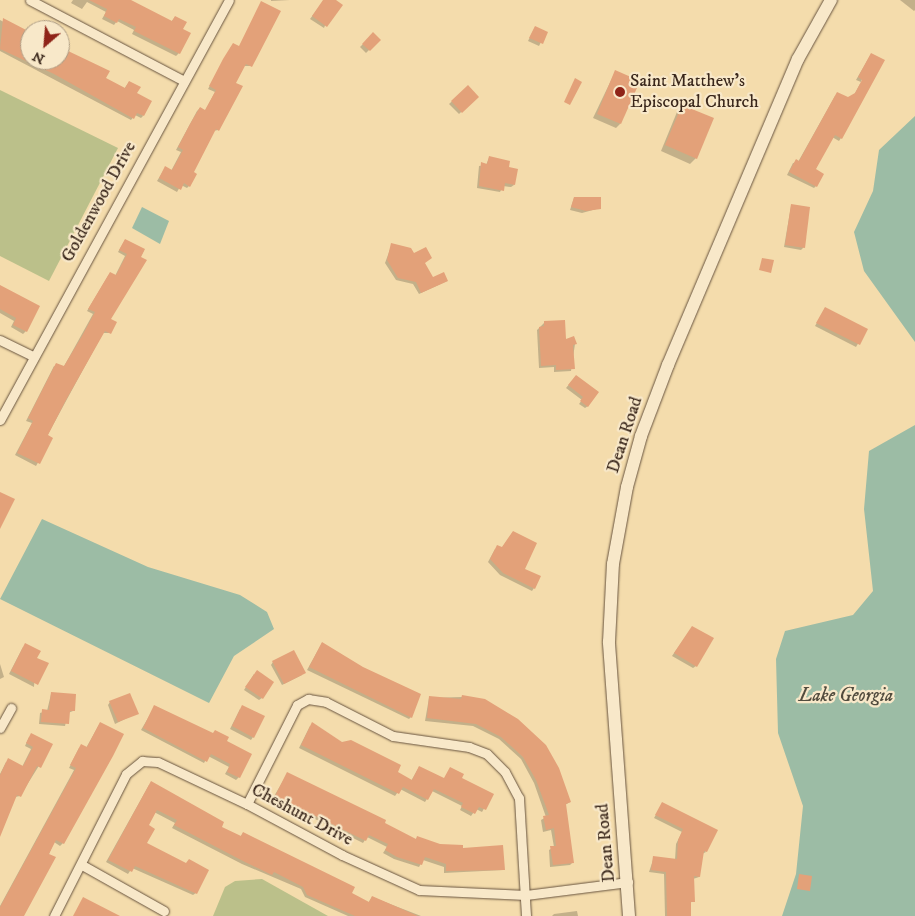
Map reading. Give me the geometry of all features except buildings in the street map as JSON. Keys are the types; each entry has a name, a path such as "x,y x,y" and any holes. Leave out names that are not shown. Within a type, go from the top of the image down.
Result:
{"main road":[{"name":"Dean Road","path":"629,916 628,882 609,648 613,564 627,487 648,416 675,349 798,59 831,0"}],"street":[{"path":"30,0 184,80"},
{"name":"Goldenwood Drive","path":"0,420 33,356 229,0"},
{"path":"0,340 33,356"},
{"path":"247,804 297,705 308,699 326,702 394,736 469,747 487,754 505,772 519,798 526,916"},
{"path":"0,728 11,708"},
{"name":"Cheshunt Drive","path":"54,916 82,865 126,774 142,761 158,762 247,804 342,855 419,890 526,895 628,882"},
{"path":"82,865 164,911"}],"shaded area":[{"path":"0,90 118,148 49,281 0,256"},
{"path":"262,879 328,916 213,916 225,887 235,881"}],"water":[{"path":"915,116 915,342 864,271 854,232 873,191 879,150"},
{"path":"142,207 169,221 160,244 132,228"},
{"name":"Lake Georgia","path":"915,425 915,916 782,916 796,874 803,806 778,733 776,659 785,631 853,615 873,591 864,509 869,451"},
{"path":"42,519 148,567 240,595 267,612 274,629 234,656 209,703 0,599"}],"place":[{"name":"Saint Matthew's Episcopal Church","path":"620,92"}]}
